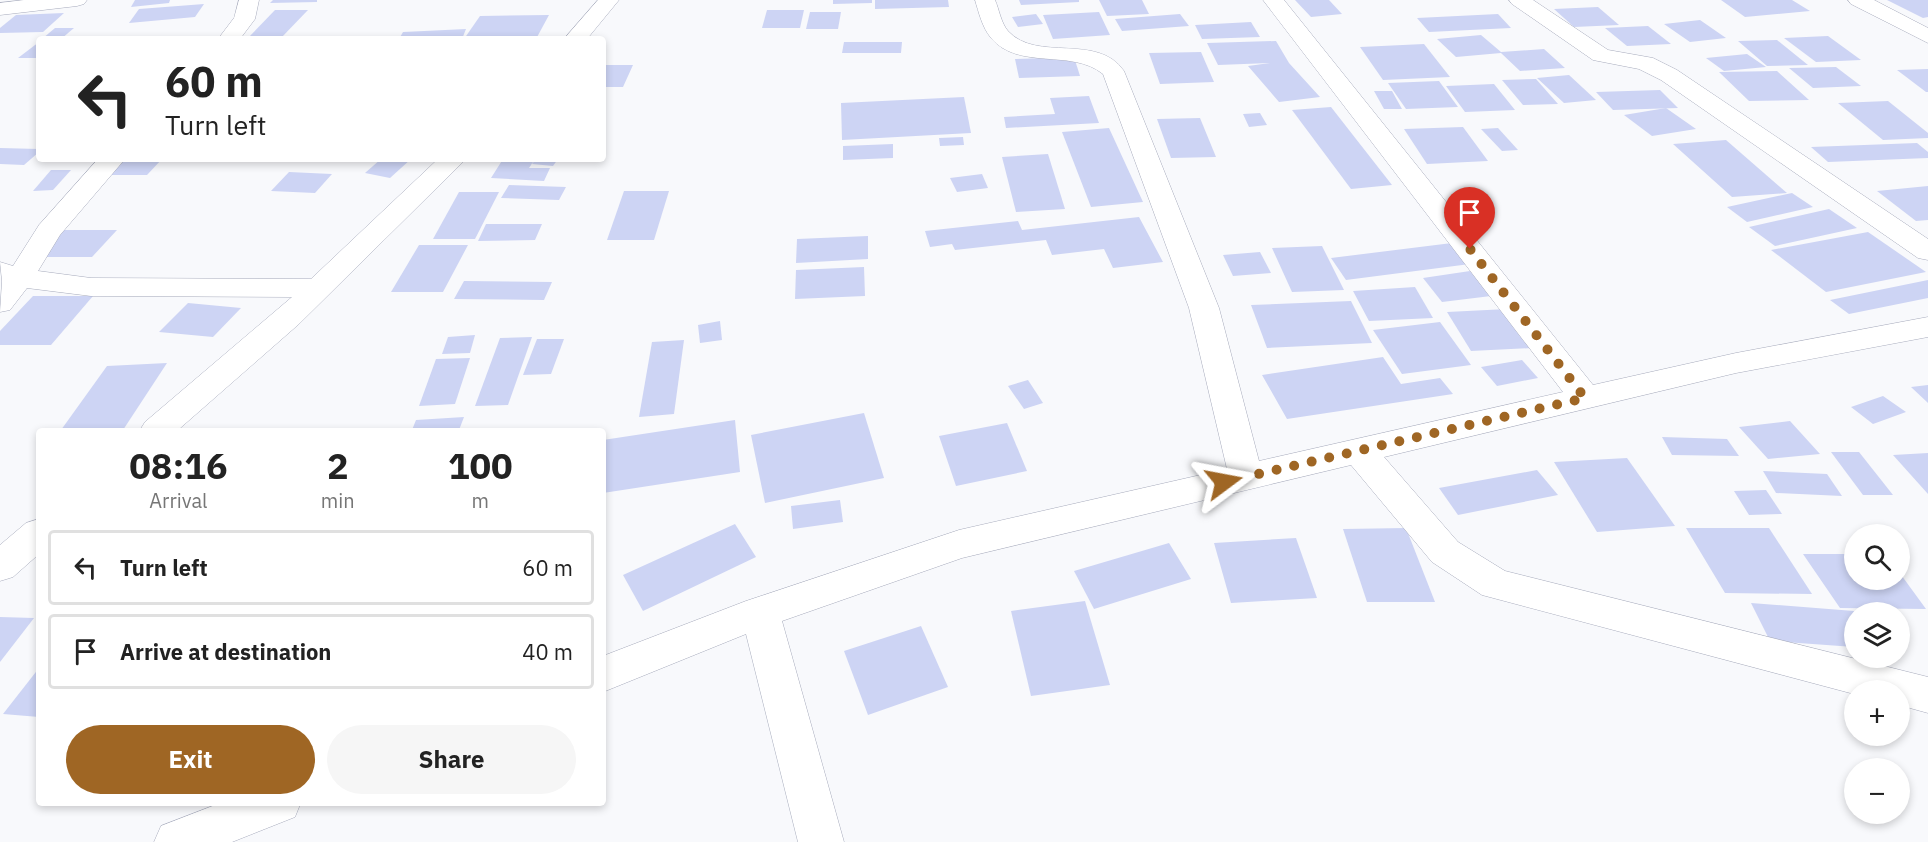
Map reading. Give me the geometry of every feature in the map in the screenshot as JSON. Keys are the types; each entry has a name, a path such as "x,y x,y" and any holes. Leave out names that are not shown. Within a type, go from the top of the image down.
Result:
{"street":[{"path":"0,9 77,0"},
{"path":"231,36 244,18 249,0"},
{"path":"578,36 609,0"},
{"path":"986,0 999,34 1021,48 1049,54 1089,57 1106,63 1113,71 1204,308 1246,477"},
{"path":"1273,0 1585,398"},
{"path":"1519,0 1601,55 1646,63 1669,75 1928,252"},
{"path":"1858,0 1928,37"},
{"path":"0,303 10,275 108,162"},
{"path":"159,428 318,288 450,162"},
{"path":"10,275 91,287 318,288"},
{"path":"606,673 760,612 959,544 1736,363 1928,327"},
{"path":"1358,450 1445,552 1495,584 1928,695"},
{"path":"0,566 36,536"},
{"path":"760,612 821,842"},
{"path":"177,842 269,806"}],"building":[{"path":"135,0 170,0 169,3 131,7"},
{"path":"273,0 317,0 317,2 270,3"},
{"path":"833,0 872,0 872,3 833,4"},
{"path":"875,0 948,0 949,7 875,9"},
{"path":"1019,0 1079,0 1079,2 1021,5"},
{"path":"1099,0 1142,0 1149,14 1107,16"},
{"path":"1295,0 1329,0 1342,14 1311,17"},
{"path":"1721,0 1792,0 1810,11 1745,17"},
{"path":"1887,0 1928,0 1928,17 1923,18"},
{"path":"204,4 195,17 129,23 139,9"},
{"path":"1598,7 1619,25 1574,27 1554,9"},
{"path":"275,10 308,10 283,36 250,36"},
{"path":"767,10 804,10 800,28 762,28"},
{"path":"810,12 841,12 838,29 806,29"},
{"path":"1099,12 1110,35 1053,39 1043,15"},
{"path":"64,13 43,32 0,33 0,28 16,15"},
{"path":"1036,14 1043,24 1018,27 1012,17"},
{"path":"1180,14 1189,26 1122,31 1115,19"},
{"path":"1498,14 1511,28 1429,32 1417,18"},
{"path":"549,15 538,36 466,36 480,16"},
{"path":"1700,20 1726,38 1690,42 1664,24"},
{"path":"1251,22 1260,37 1202,39 1195,25"},
{"path":"1648,26 1671,44 1627,46 1605,28"},
{"path":"55,28 74,28 65,36 46,36"},
{"path":"466,29 463,36 401,36 403,32"},
{"path":"1481,35 1501,52 1544,49 1565,68 1520,71 1501,53 1456,57 1437,39"},
{"path":"1828,36 1861,60 1816,62 1784,38"},
{"path":"1777,40 1808,65 1767,66 1738,41"},
{"path":"1276,41 1289,63 1320,97 1279,102 1248,66 1270,63 1218,65 1207,43"},
{"path":"844,42 902,42 901,53 842,53"},
{"path":"36,44 36,58 18,58"},
{"path":"1424,44 1450,77 1383,80 1360,47"},
{"path":"1201,52 1214,82 1160,84 1149,53"},
{"path":"1747,54 1766,67 1724,71 1706,58"},
{"path":"1074,57 1080,76 1019,78 1015,59"},
{"path":"606,65 633,65 623,87 606,87"},
{"path":"1836,67 1861,86 1813,88 1789,68"},
{"path":"1928,69 1928,92 1897,70"},
{"path":"1777,71 1809,100 1749,101 1719,72"},
{"path":"1569,75 1596,100 1564,103 1537,78"},
{"path":"1536,79 1558,104 1523,105 1502,80"},
{"path":"1439,81 1458,107 1406,109 1388,83"},
{"path":"1494,84 1515,110 1465,112 1446,86"},
{"path":"1660,90 1678,108 1613,110 1596,92"},
{"path":"1374,91 1392,91 1402,109 1384,109"},
{"path":"1089,96 1099,123 1006,128 1004,117 1055,114 1050,98"},
{"path":"964,97 971,133 842,140 841,103"},
{"path":"1888,101 1928,133 1928,138 1883,140 1838,103"},
{"path":"1331,107 1392,185 1351,189 1292,110"},
{"path":"1666,108 1696,129 1652,136 1624,115"},
{"path":"1260,113 1267,125 1249,127 1243,114"},
{"path":"1200,118 1216,157 1171,158 1157,119"},
{"path":"1463,127 1488,161 1427,164 1404,129"},
{"path":"1109,128 1143,202 1091,207 1062,132"},
{"path":"1498,128 1518,150 1502,151 1481,129"},
{"path":"963,137 964,145 940,146 939,138"},
{"path":"1726,140 1787,193 1732,197 1673,144"},
{"path":"1917,143 1928,152 1928,158 1828,162 1811,147"},
{"path":"893,144 893,158 843,160 843,146"},
{"path":"0,148 36,149 36,155 24,165 0,164"},
{"path":"1048,154 1065,209 1016,212 1002,157"},
{"path":"118,162 159,162 147,175 104,175"},
{"path":"378,162 408,162 390,178 365,173"},
{"path":"501,162 533,162 529,168 550,168 544,181 491,178"},
{"path":"534,162 556,162 553,166 532,164"},
{"path":"51,170 71,170 53,190 33,191"},
{"path":"289,172 332,174 315,193 271,191"},
{"path":"982,174 988,188 957,192 950,178"},
{"path":"509,185 566,187 559,200 501,198"},
{"path":"1928,186 1928,220 1916,221 1877,191"},
{"path":"624,191 669,191 654,240 607,240"},
{"path":"459,192 499,192 475,239 433,239"},
{"path":"1792,193 1813,207 1747,222 1727,207"},
{"path":"1829,209 1857,228 1775,246 1749,227"},
{"path":"1139,217 1163,262 1113,268 1104,249 1052,255 1046,240 955,250 952,244 930,247 925,231 1018,221 1022,230"},
{"path":"486,224 542,224 535,240 478,241"},
{"path":"61,230 117,230 92,257 34,257"},
{"path":"1868,232 1926,272 1826,292 1771,250"},
{"path":"868,236 868,259 796,263 797,239"},
{"path":"1452,243 1470,264 1346,280 1331,258"},
{"path":"419,245 468,245 443,292 391,292"},
{"path":"1322,246 1344,290 1292,292 1272,248"},
{"path":"1260,252 1271,273 1233,276 1223,255"},
{"path":"864,267 865,296 795,299 796,270"},
{"path":"1470,271 1491,296 1442,302 1423,278"},
{"path":"1928,280 1928,298 1849,314 1830,300"},
{"path":"464,281 552,282 544,300 454,299"},
{"path":"1415,287 1433,318 1369,321 1353,291"},
{"path":"33,296 93,296 51,345 0,345 0,331"},
{"path":"1351,301 1372,343 1267,348 1251,305"},
{"path":"188,303 241,308 213,337 159,332"},
{"path":"1507,309 1533,348 1471,351 1447,312"},
{"path":"720,321 722,340 700,343 698,325"},
{"path":"1440,322 1471,365 1402,374 1373,330"},
{"path":"475,335 470,353 442,354 448,337"},
{"path":"532,337 508,405 475,406 500,338"},
{"path":"537,339 564,339 551,374 523,375"},
{"path":"684,340 674,414 639,417 652,342"},
{"path":"1383,357 1401,384 1440,378 1453,394 1287,419 1262,375"},
{"path":"470,358 455,404 419,406 436,359"},
{"path":"1522,360 1538,378 1497,386 1481,367"},
{"path":"167,363 124,428 62,428 107,366"},
{"path":"1028,380 1043,403 1024,409 1008,386"},
{"path":"1928,385 1928,403 1911,387"},
{"path":"1883,396 1906,412 1873,424 1851,407"},
{"path":"864,413 884,478 765,503 751,435"},
{"path":"464,417 460,428 413,428 416,420"},
{"path":"735,420 740,472 606,493 606,440"},
{"path":"1790,421 1820,454 1768,459 1739,427"},
{"path":"1007,423 1027,471 956,486 939,436"},
{"path":"1662,437 1727,439 1739,456 1672,455"},
{"path":"1831,452 1859,452 1893,495 1863,495"},
{"path":"1928,453 1928,494 1893,455"},
{"path":"1627,458 1675,526 1597,532 1554,462"},
{"path":"1537,470 1558,495 1458,515 1439,488"},
{"path":"1763,471 1827,474 1842,496 1776,493"},
{"path":"1766,490 1782,514 1749,515 1734,491"},
{"path":"840,500 843,522 793,529 791,506"},
{"path":"735,524 756,557 643,611 623,575"},
{"path":"1406,528 1435,602 1367,602 1343,529"},
{"path":"1686,528 1769,528 1812,594 1725,593"},
{"path":"1296,538 1317,598 1231,603 1214,543"},
{"path":"1169,543 1191,579 1094,609 1074,571"},
{"path":"1803,554 1844,554 1844,590 1910,590 1910,587 1926,609 1910,609 1910,602 1844,602 1844,608 1840,608"},
{"path":"1085,601 1110,685 1031,696 1011,611"},
{"path":"1751,603 1844,610 1844,646 1770,641"},
{"path":"0,617 34,618 0,662"},
{"path":"921,626 948,687 868,715 844,651"},
{"path":"36,672 36,717 3,714"}],"route":[{"path":"1224,482 1585,398 1470,249"}]}
